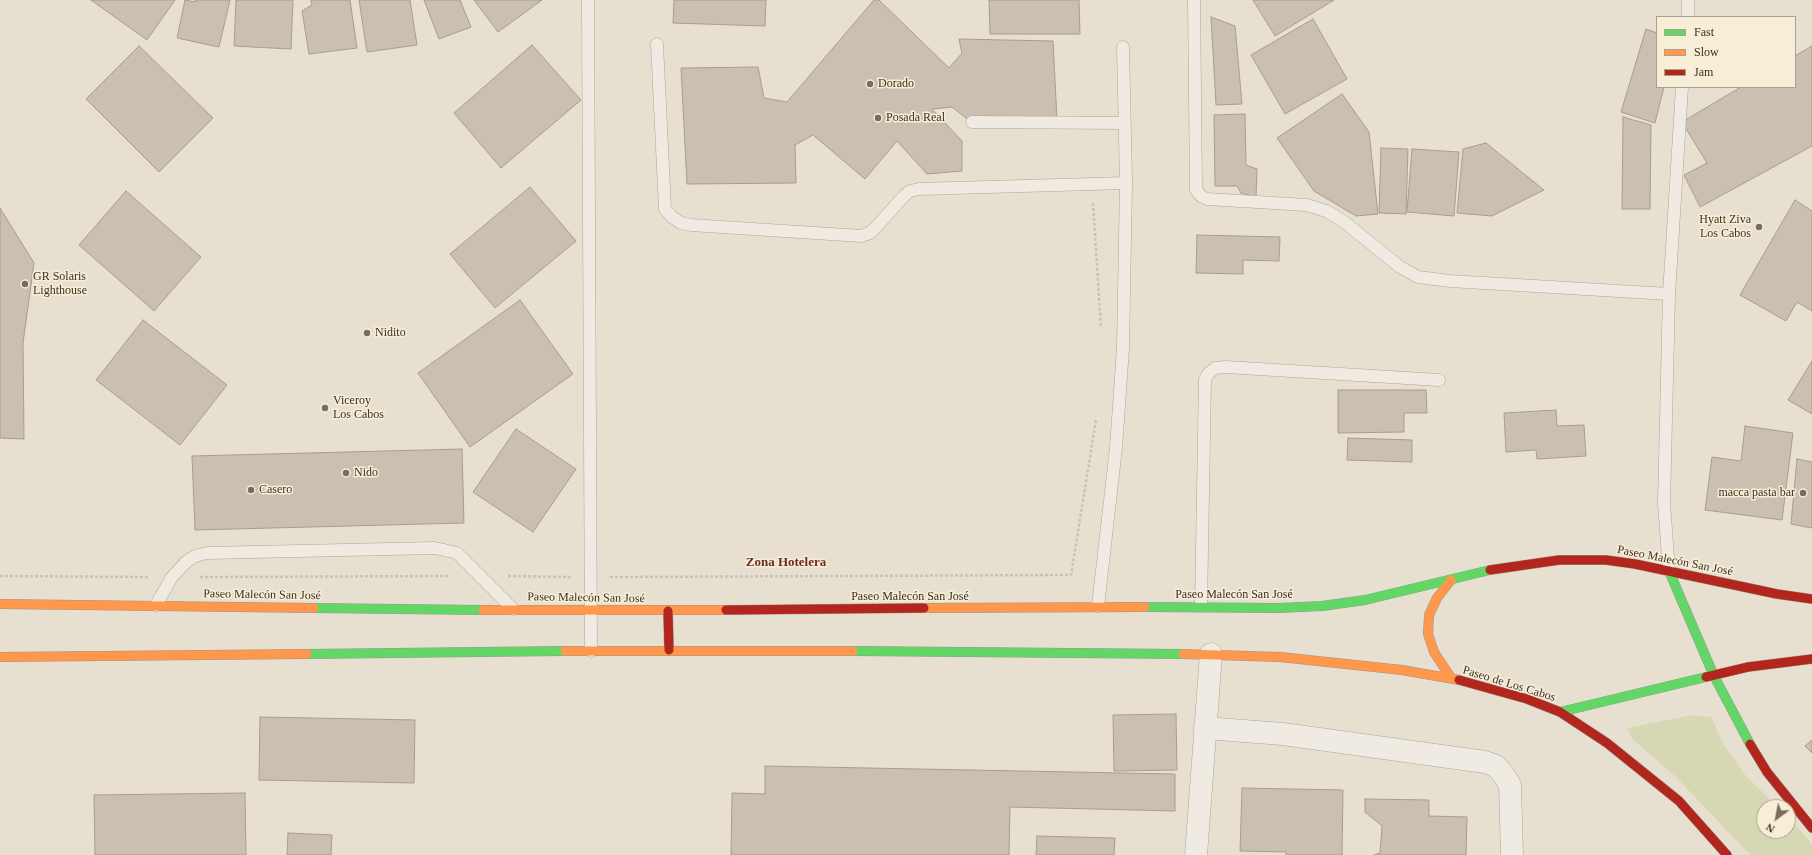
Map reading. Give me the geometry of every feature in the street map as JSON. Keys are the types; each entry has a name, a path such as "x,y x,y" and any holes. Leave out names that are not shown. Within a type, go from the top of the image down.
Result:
{"main road":[{"name":"Paseo Malecón San José","path":"0,604 591,611 1098,606 1279,608 1322,606 1365,600 1490,570 1559,560 1606,560 1635,564 1777,594 1812,599"},
{"path":"1669,571 1714,676 1740,727 1767,772 1799,814 1812,828"},
{"path":"1451,580 1437,598 1429,614 1428,634 1434,652 1451,678"},
{"path":"668,610 669,650"},
{"path":"0,657 669,650 1211,654"},
{"name":"Paseo de Los Cabos","path":"1211,654 1280,657 1402,670 1451,678 1527,699 1560,712 1613,747 1673,796 1727,855"},
{"path":"1560,712 1748,668 1812,659"}],"street":[{"path":"1196,855 1211,654"},
{"path":"1205,728 1283,734 1485,762 1490,764 1503,774 1510,785 1512,855"}],"lane":[{"path":"588,0 591,651"},
{"path":"1194,0 1196,190 1201,196 1208,199 1307,205 1326,211 1343,221 1400,267 1418,276 1450,281 1669,294"},
{"path":"1688,0 1688,16"},
{"path":"657,44 665,209 672,217 681,223 691,225 861,236 870,232 877,226 910,191 919,189 1126,183"},
{"path":"1098,606 1116,448 1123,348 1126,183 1123,48"},
{"path":"1669,571 1664,503 1669,294 1682,88"},
{"path":"972,122 1125,123"},
{"path":"1201,606 1204,379 1209,373 1215,368 1226,367 1439,380"},
{"path":"156,605 172,577 186,562 195,556 207,554 435,548 457,553 513,609"}],"path":[{"path":"1091,184 1101,330"},
{"path":"0,576 590,577 1071,575 1097,414"}],"green space":[{"path":"1692,715 1711,717 1724,745 1746,776 1770,799 1756,799 1756,839 1796,839 1796,825 1812,844 1812,855 1750,855 1677,778 1632,739 1627,728"}],"building":[{"path":"91,0 175,0 147,40"},
{"path":"185,0 195,2 195,0 230,0 219,47 177,38"},
{"path":"236,0 293,0 291,49 234,46"},
{"path":"311,0 350,0 357,48 309,54 302,11 312,5"},
{"path":"359,0 410,0 417,45 367,52"},
{"path":"424,0 460,0 471,27 439,39"},
{"path":"474,0 542,0 498,32"},
{"path":"674,0 766,0 765,26 673,23"},
{"path":"874,0 879,0 949,68 962,53 959,39 1053,41 1057,120 970,121 952,107 932,109 962,141 962,171 927,174 897,141 865,179 813,135 795,145 796,183 687,184 681,68 758,67 764,98 787,102"},
{"path":"989,0 1079,0 1080,34 990,34"},
{"path":"1253,0 1334,0 1275,36"},
{"path":"1211,17 1235,26 1242,104 1216,105"},
{"path":"1313,19 1347,79 1285,114 1251,55"},
{"path":"1646,29 1656,33 1656,88 1664,88 1655,123 1621,112"},
{"path":"532,45 581,100 501,168 454,113"},
{"path":"139,46 213,118 159,172 86,99"},
{"path":"1812,46 1812,146 1700,207 1684,175 1707,163 1682,122 1739,88 1796,88 1796,55"},
{"path":"1342,94 1369,132 1378,214 1356,216 1314,191 1277,138"},
{"path":"1245,114 1246,165 1257,169 1256,197 1241,193 1237,186 1215,186 1214,115"},
{"path":"1623,117 1651,125 1650,209 1622,209"},
{"path":"1486,143 1544,190 1492,216 1457,213 1463,149"},
{"path":"1381,148 1408,149 1406,214 1379,213"},
{"path":"1412,149 1459,152 1454,216 1407,212"},
{"path":"530,187 576,241 495,308 450,254"},
{"path":"126,191 201,257 154,311 79,245"},
{"path":"1795,200 1812,211 1812,311 1797,302 1786,321 1740,295"},
{"path":"0,208 34,263 23,343 24,439 0,438"},
{"path":"1197,235 1280,237 1279,261 1243,260 1243,274 1196,273"},
{"path":"520,300 573,374 470,447 418,373"},
{"path":"143,320 227,385 180,445 96,380"},
{"path":"1812,361 1812,414 1788,400"},
{"path":"1338,390 1426,390 1427,413 1404,413 1404,432 1338,433"},
{"path":"1556,410 1557,426 1584,425 1586,456 1537,459 1536,450 1506,452 1504,413"},
{"path":"1745,426 1793,433 1782,520 1705,510 1712,457 1741,461"},
{"path":"516,429 576,469 533,532 473,492"},
{"path":"1348,438 1412,440 1412,462 1347,460"},
{"path":"462,449 464,523 195,530 192,456"},
{"name":"macca pasta bar","path":"1797,459 1812,462 1812,528 1791,524"},
{"path":"1176,714 1177,770 1114,771 1113,715"},
{"path":"260,717 415,720 414,783 259,780"},
{"path":"1812,740 1812,753 1805,746"},
{"path":"765,766 1175,774 1175,811 1010,807 1009,855 731,855 732,793 765,794"},
{"path":"1242,788 1343,790 1342,855 1286,855 1286,852 1240,851"},
{"path":"245,793 246,855 95,855 94,795"},
{"path":"1365,799 1429,800 1429,816 1467,817 1466,855 1374,855 1380,853 1382,826 1365,812"},
{"path":"288,833 332,835 331,855 287,855"},
{"path":"1037,836 1115,838 1114,855 1036,855"}],"traffic: fast":[{"path":"1145,607 1279,608 1322,606 1365,600 1490,570"},
{"path":"1669,571 1714,676 1750,744"},
{"path":"314,608 483,610"},
{"path":"307,654 565,651"},
{"path":"853,651 1183,654"},
{"path":"1560,712 1706,677"}],"traffic: slow":[{"path":"1451,580 1437,598 1429,615 1428,634 1434,652 1451,678"},
{"path":"0,604 314,608"},
{"path":"924,608 1145,607"},
{"path":"483,610 726,610"},
{"path":"565,651 853,651"},
{"path":"0,657 307,654"},
{"path":"1183,654 1280,657 1402,670 1459,680"}],"traffic: jam":[{"path":"1490,570 1559,560 1606,560 1635,564 1777,594 1812,599"},
{"path":"726,610 924,608"},
{"path":"668,611 669,650"},
{"path":"1706,677 1748,667 1812,659"},
{"path":"1459,680 1527,699 1560,712 1607,743 1679,801 1727,855"},
{"path":"1750,744 1767,772 1812,828"}],"place":[{"name":"Dorado","path":"870,84"},
{"name":"Posada Real","path":"878,118"},
{"name":"Hyatt Ziva Los Cabos","path":"1759,227"},
{"name":"GR Solaris Lighthouse","path":"25,284"},
{"name":"Nidito","path":"367,333"},
{"name":"Viceroy Los Cabos","path":"325,408"},
{"name":"Nido","path":"346,473"},
{"name":"Casero","path":"251,490"},
{"name":"macca pasta bar","path":"1803,493"}],"district":[{"name":"Zona Hotelera","path":"786,563"}]}
